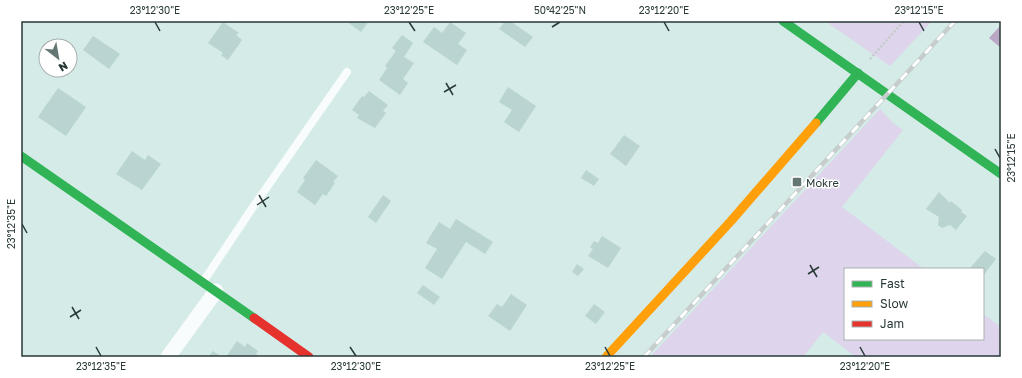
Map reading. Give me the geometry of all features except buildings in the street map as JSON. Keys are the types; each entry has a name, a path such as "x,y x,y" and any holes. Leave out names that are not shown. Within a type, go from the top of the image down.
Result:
{"street":[{"path":"783,21 1001,173"},
{"path":"606,357 745,204 847,88 858,73"},
{"path":"21,156 309,357"},
{"path":"168,357 216,291"}],"lane":[{"path":"203,282 347,72"}],"path":[{"path":"858,73 904,21"}],"shaded area":[{"path":"825,21 932,21 890,66"},
{"path":"1001,25 1001,48 989,38"},
{"path":"880,109 893,123 903,130 842,207 923,268 844,268 844,340 984,340 984,315 1001,327 1001,357 856,357 823,332 803,357 650,357"}],"railway":[{"path":"644,357 955,21"}],"traffic: fast":[{"path":"783,21 1001,174"},
{"path":"816,123 858,73"},
{"path":"21,156 254,318"}],"traffic: slow":[{"path":"606,357 731,221 816,123"}],"traffic: jam":[{"path":"254,318 309,357"}],"place":[{"name":"Mokre","path":"797,182"}]}
